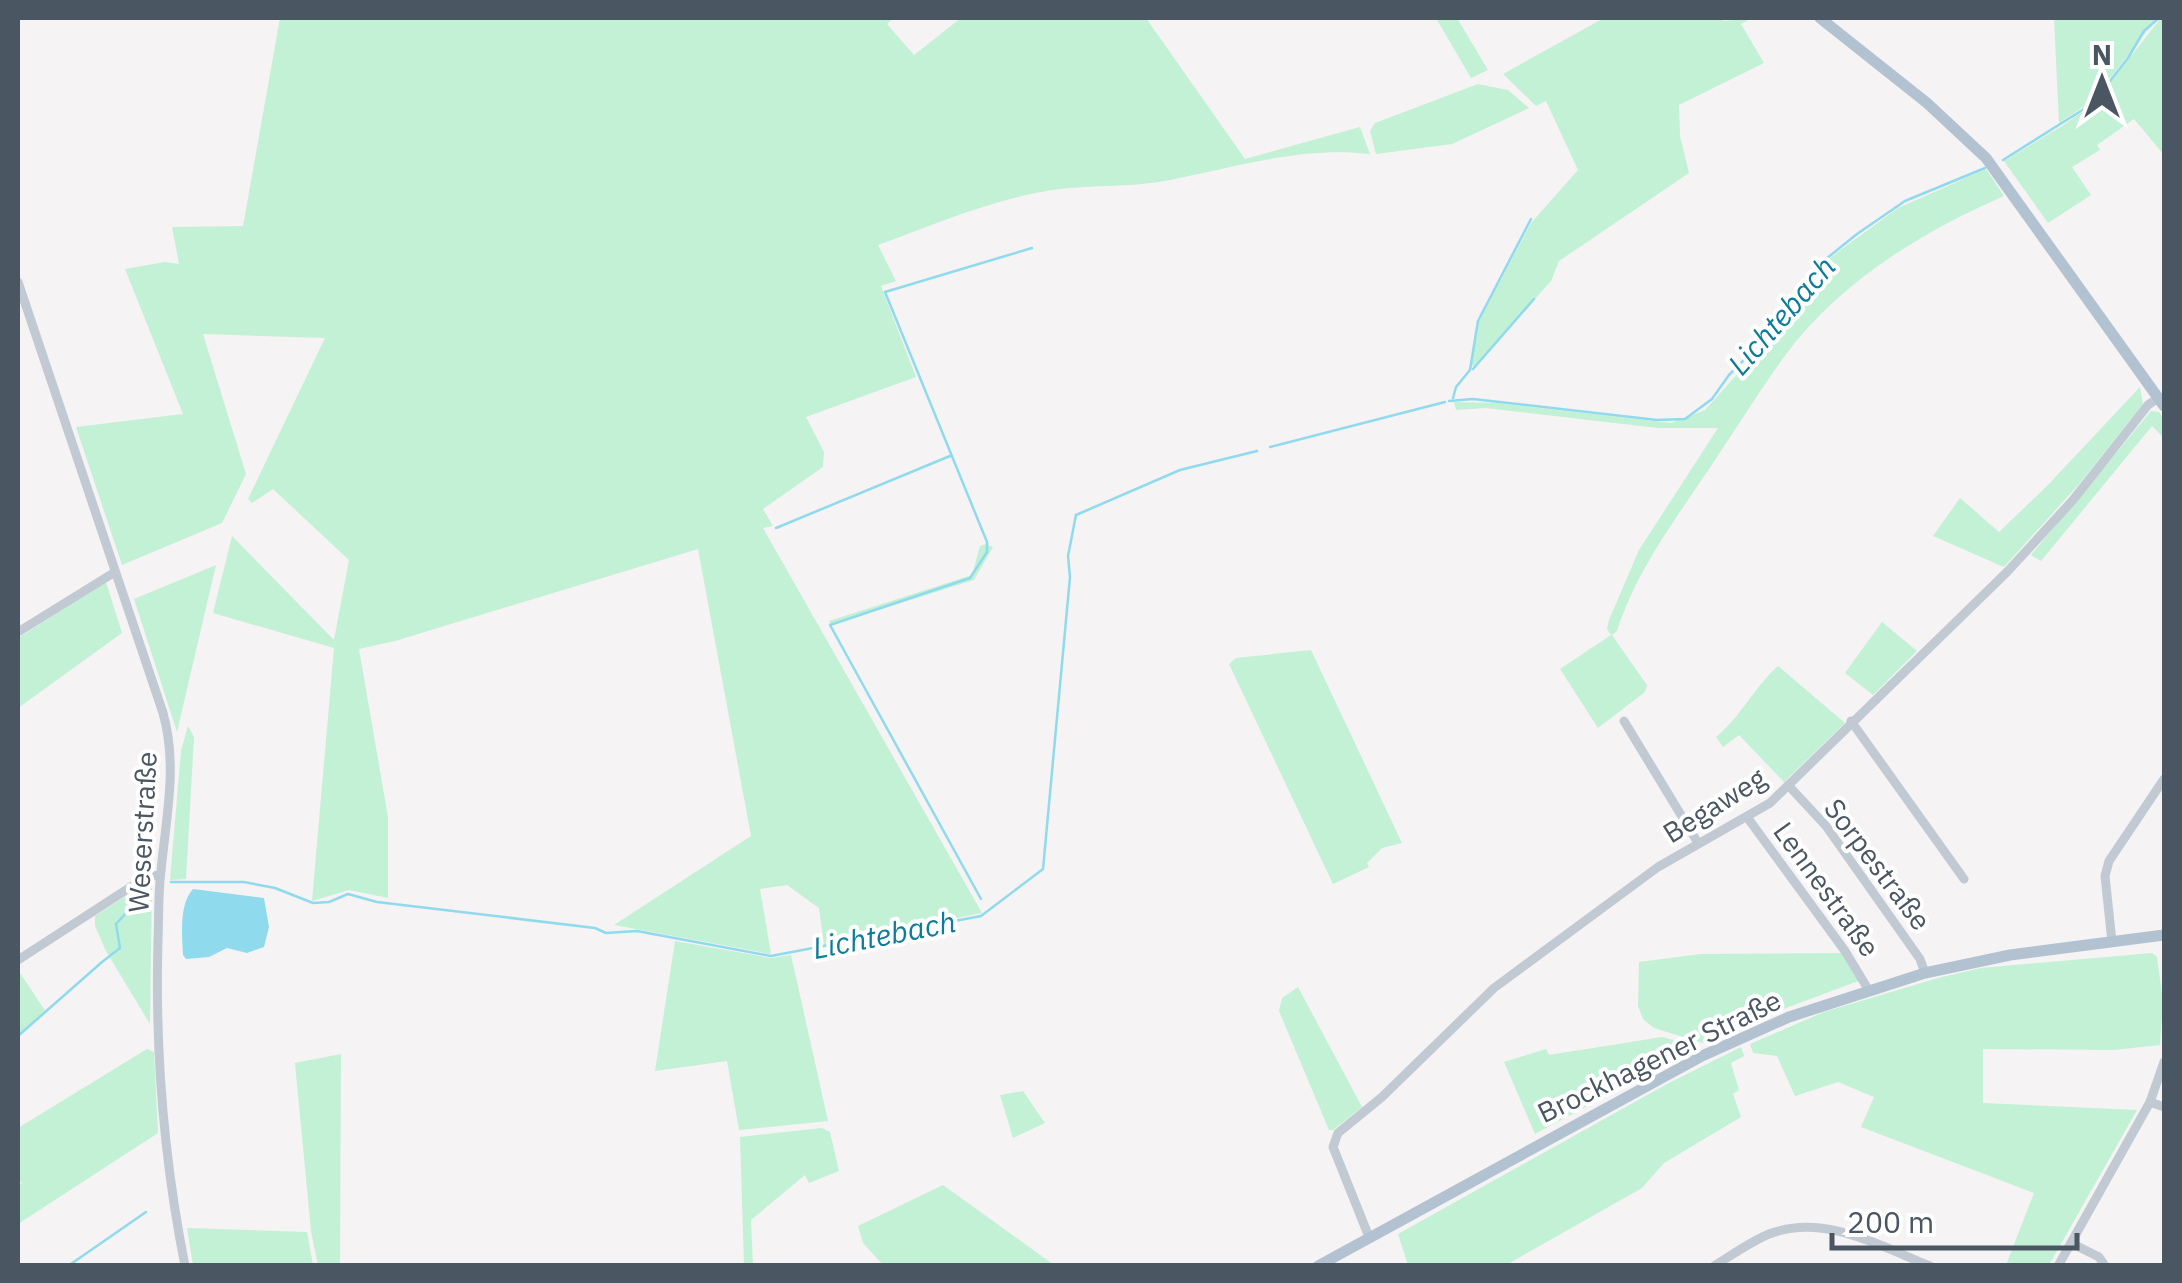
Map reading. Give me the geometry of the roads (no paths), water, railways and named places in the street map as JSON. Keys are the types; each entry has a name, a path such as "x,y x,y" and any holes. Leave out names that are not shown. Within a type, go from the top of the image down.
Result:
{"main road":[{"path":"1820,18 1927,103 1986,158 2161,402"},
{"name":"Brockhagener Straße","path":"1318,1266 1702,1056 1789,1017 1924,973 2010,955 2164,936"}],"street":[{"name":"Weserstraße","path":"18,282 172,749 160,876 158,1028 174,1201 185,1266"},
{"name":"Begaweg","path":"1369,1237 1333,1147 1338,1133 1382,1097 1494,988 1658,867 1770,803 2006,572 2073,500 2148,404 2161,402"},
{"path":"18,632 114,572"},
{"path":"1624,721 1698,843"},
{"path":"1851,721 1964,878"},
{"path":"2112,942 2106,876 2109,861 2164,778"},
{"name":"Sorpestraße","path":"1788,786 1826,826 1920,959 1924,973"},
{"name":"Lennestraße","path":"1747,817 1845,950 1868,989"},
{"path":"18,960 146,877 160,876"},
{"path":"2058,1266 2150,1102 2164,1062"},
{"path":"2150,1102 2164,1107"},
{"path":"1714,1266 1759,1239 1802,1227 1846,1233 1930,1266"},
{"path":"2071,1243 2099,1258 2105,1266"}],"water":[{"path":"193,889 264,898 269,927 264,947 247,953 227,948 209,957 186,959 182,920"}],"waterway":[{"name":"Lichtebach","path":"2003,160 2092,104 2144,31 2159,18"},
{"name":"Lichtebach","path":"1449,401 1473,399 1657,420 1685,419 1712,399 1729,375 1778,326 1816,267 1905,201 1985,168"},
{"path":"1453,398 1456,387 1470,370 1478,321 1531,219"},
{"path":"981,899 830,625 970,578 987,552 987,542 885,292 1032,248"},
{"path":"1473,369 1534,299"},
{"name":"Lichtebach","path":"1270,447 1445,402"},
{"name":"Lichtebach","path":"171,882 244,882 275,888 313,903 329,902 348,894 377,902 595,928 606,933 637,931 771,956 981,916 1043,869 1070,577 1068,556 1076,515 1180,470 1257,451"},
{"path":"776,528 950,456"},
{"name":"Lichtebach","path":"18,1036 120,948 116,924 150,887"},
{"path":"68,1266 146,1212"}]}
